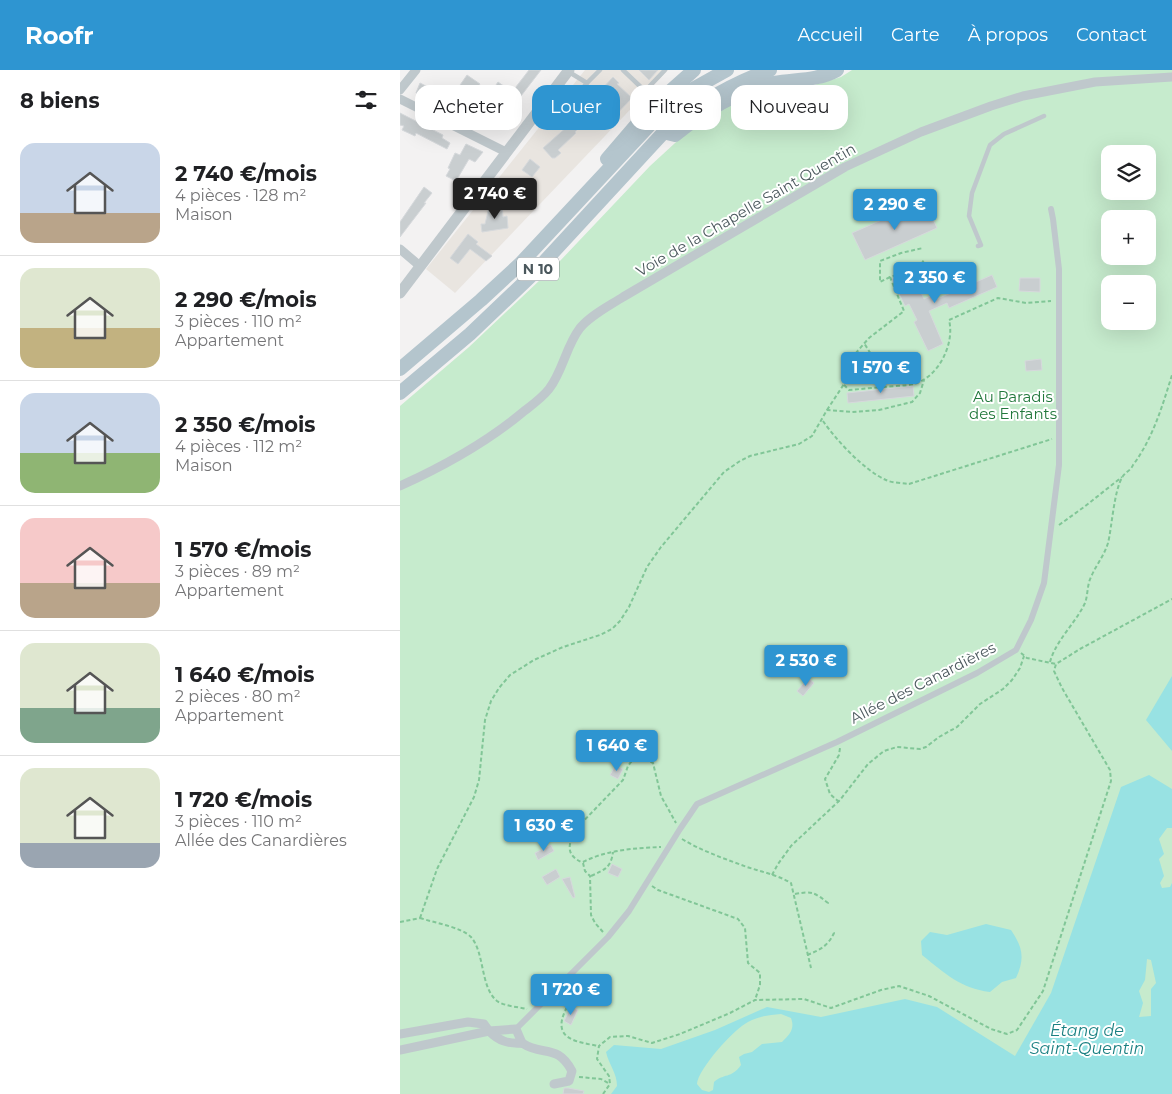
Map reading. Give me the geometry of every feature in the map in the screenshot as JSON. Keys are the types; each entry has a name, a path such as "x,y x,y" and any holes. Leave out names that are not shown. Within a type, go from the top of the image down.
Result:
{"main road":[{"path":"548,234 566,207 627,134 649,110 694,70"},
{"name":"N 10","path":"400,369 520,264 659,115 691,90 727,70"},
{"path":"664,132 704,102 751,77 770,70"},
{"path":"664,132 675,134 696,118 726,100 754,88 774,83 807,80 837,70"},
{"name":"N 10","path":"400,393 470,334 533,274 664,132"}],"street":[{"path":"400,90 416,70"},
{"path":"400,293 569,71"},
{"name":"Voie de la Chapelle Saint Quentin","path":"400,486 458,457 507,425 538,400 557,376 580,329 592,317 623,296 845,167 921,132 1023,96 1095,82 1172,77"},
{"path":"400,99 506,152"},
{"name":"Allée des Canardières","path":"516,1029 608,937 628,911 675,835 698,804 837,742 977,674 1016,650 1031,620 1044,583 1059,465 1059,269 1051,209"},
{"path":"400,249 420,266"},
{"path":"400,1034 468,1022 484,1024 497,1039 512,1044 522,1043"},
{"path":"400,1050 489,1032 516,1029 522,1043 531,1049 559,1054 566,1061 572,1071 569,1080 554,1084"}],"lane":[{"path":"569,71 587,83 600,70"},
{"path":"622,70 645,91 665,70"},
{"path":"978,246 981,245 969,216 972,192 990,145 1004,134 1044,116"}],"path":[{"path":"923,248 901,253 880,261 880,282 918,269 924,260"},
{"path":"420,918 437,869 474,797 479,780 485,720 491,701 499,688 510,675 534,660 612,629 629,608 647,567 661,547 724,472 750,456 799,444 812,436 844,384 848,362 864,343 904,311 890,277"},
{"path":"844,384 849,390 914,384 924,380 940,364 946,354 951,328 949,320 998,298 1026,303 1059,300"},
{"path":"864,343 881,370 883,387"},
{"path":"1051,532 1122,477 1132,467 1148,442 1159,416 1172,375"},
{"path":"827,410 852,412 879,410 912,402 920,393 924,380"},
{"path":"822,420 833,437 877,475 887,481 909,484 1059,437"},
{"path":"1050,662 1053,650 1073,624 1086,602 1091,578 1108,544 1122,477"},
{"path":"603,1094 610,1084 609,1076 597,1059 599,1046 610,1037 628,1036 652,1043 721,1017 755,1000 804,999 831,1008 881,990 899,986 929,996 991,1029 1007,1034 1017,1030 1043,991 1111,781 1110,770 1054,671 1056,664 1080,649 1172,600"},
{"path":"1016,650 1027,658 1056,664"},
{"path":"772,875 791,846 839,802 868,764 884,751 897,748 920,749 926,747 957,727 980,704 1003,689 1012,680 1020,668 1024,656"},
{"path":"837,742 840,750 839,755 825,779 830,794 839,802"},
{"path":"608,937 591,914 590,876 585,871 582,863 574,859 569,850 570,840 574,832 622,780 634,758 642,757 653,763 661,796 680,828"},
{"path":"675,835 697,848 792,883 807,955 812,968"},
{"path":"582,863 591,858 613,852 669,846"},
{"path":"590,876 605,869 612,860 613,852"},
{"path":"647,882 658,890 738,920 742,924 745,928 748,963 760,973 760,985 755,1000"},
{"path":"795,894 810,891 827,904"},
{"path":"400,922 420,918 461,930 472,938 491,993 498,1002 534,1010"},
{"path":"807,955 821,950 831,939 833,932"},
{"path":"570,974 574,990 573,999 560,1028 563,1034 571,1039 599,1046"},
{"path":"572,1071 579,1077 600,1079 610,1084"}],"shaded area":[{"path":"585,70 668,70 654,85 630,85 630,110 620,120 620,85 573,85"},
{"path":"537,130 611,130 455,293 426,269"}],"green space":[{"name":"Au Paradis des Enfants","path":"852,70 1172,70 1172,1094 400,1094 400,406 469,347 559,262 650,166 689,130 721,130 721,109 731,104 731,130 848,130 848,85 814,85 841,77"}],"water":[{"path":"1172,676 1172,751 1146,720"},
{"name":"Étang de Saint-Quentin","path":"1149,775 1172,789 1172,828 1167,828 1159,839 1164,854 1159,859 1164,876 1160,883 1162,888 1170,887 1172,883 1172,1094 611,1094 617,1086 617,1081 606,1052 614,1045 661,1049 715,1030 767,1007 821,1017 905,999 937,1007 1015,1056 1051,993 1121,787","holes":["1147,959 1151,960 1156,983 1151,989 1151,1016 1139,1017 1143,1003 1139,991 1145,980","781,1014 791,1018 792,1025 789,1034 782,1042 762,1044 752,1052 744,1054 739,1057 741,1065 734,1072 714,1082 713,1090 709,1092 702,1090 697,1084 703,1069 734,1033 756,1018"]},
{"path":"986,924 1011,930 1018,942 1022,959 1016,978 1002,982 990,992 962,984 922,955 921,941 930,932 947,935"}],"building":[{"path":"529,70 541,70 522,95 522,85 517,85"},
{"path":"639,70 658,70 649,80"},
{"path":"467,75 479,85 460,85"},
{"path":"613,77 619,83 618,85 606,85"},
{"path":"620,87 630,96 630,100 620,110"},
{"path":"400,113 415,121 415,130 433,130 443,135 442,138 450,143 447,149 416,133 415,136 402,130 404,126 400,125"},
{"path":"563,130 577,130 558,150 561,153 555,158 552,158 543,148"},
{"path":"466,144 483,152 475,162 469,159 456,181 446,176 450,169 448,168 455,153 460,155"},
{"path":"530,159 540,167 532,177 522,170"},
{"path":"424,187 432,193 400,237 400,222"},
{"path":"925,201 937,228 865,260 852,233"},
{"path":"502,205 503,217 507,216 508,228 482,232 481,224 485,224 489,207"},
{"path":"468,234 478,242 476,244 492,256 486,261 470,249 458,264 450,258"},
{"path":"911,271 924,299 935,294 937,299 992,275 997,287 949,308 947,303 929,311 943,344 928,351 914,322 917,320 909,304 905,306 892,279"},
{"path":"1020,278 1040,278 1040,292 1019,291"},
{"path":"1041,359 1042,370 1026,371 1025,361"},
{"path":"913,386 914,396 848,403 847,393"},
{"path":"808,678 814,683 803,696 797,691"},
{"path":"615,766 623,769 618,779 610,775"},
{"path":"551,845 554,851 538,860 535,853"},
{"path":"612,864 622,869 618,877 608,873"},
{"path":"556,869 560,877 547,885 542,877"},
{"path":"570,877 575,897 573,898 562,879"},
{"path":"571,1007 578,1010 571,1025 564,1021"},
{"path":"564,1088 584,1091 583,1094 563,1094"}]}
